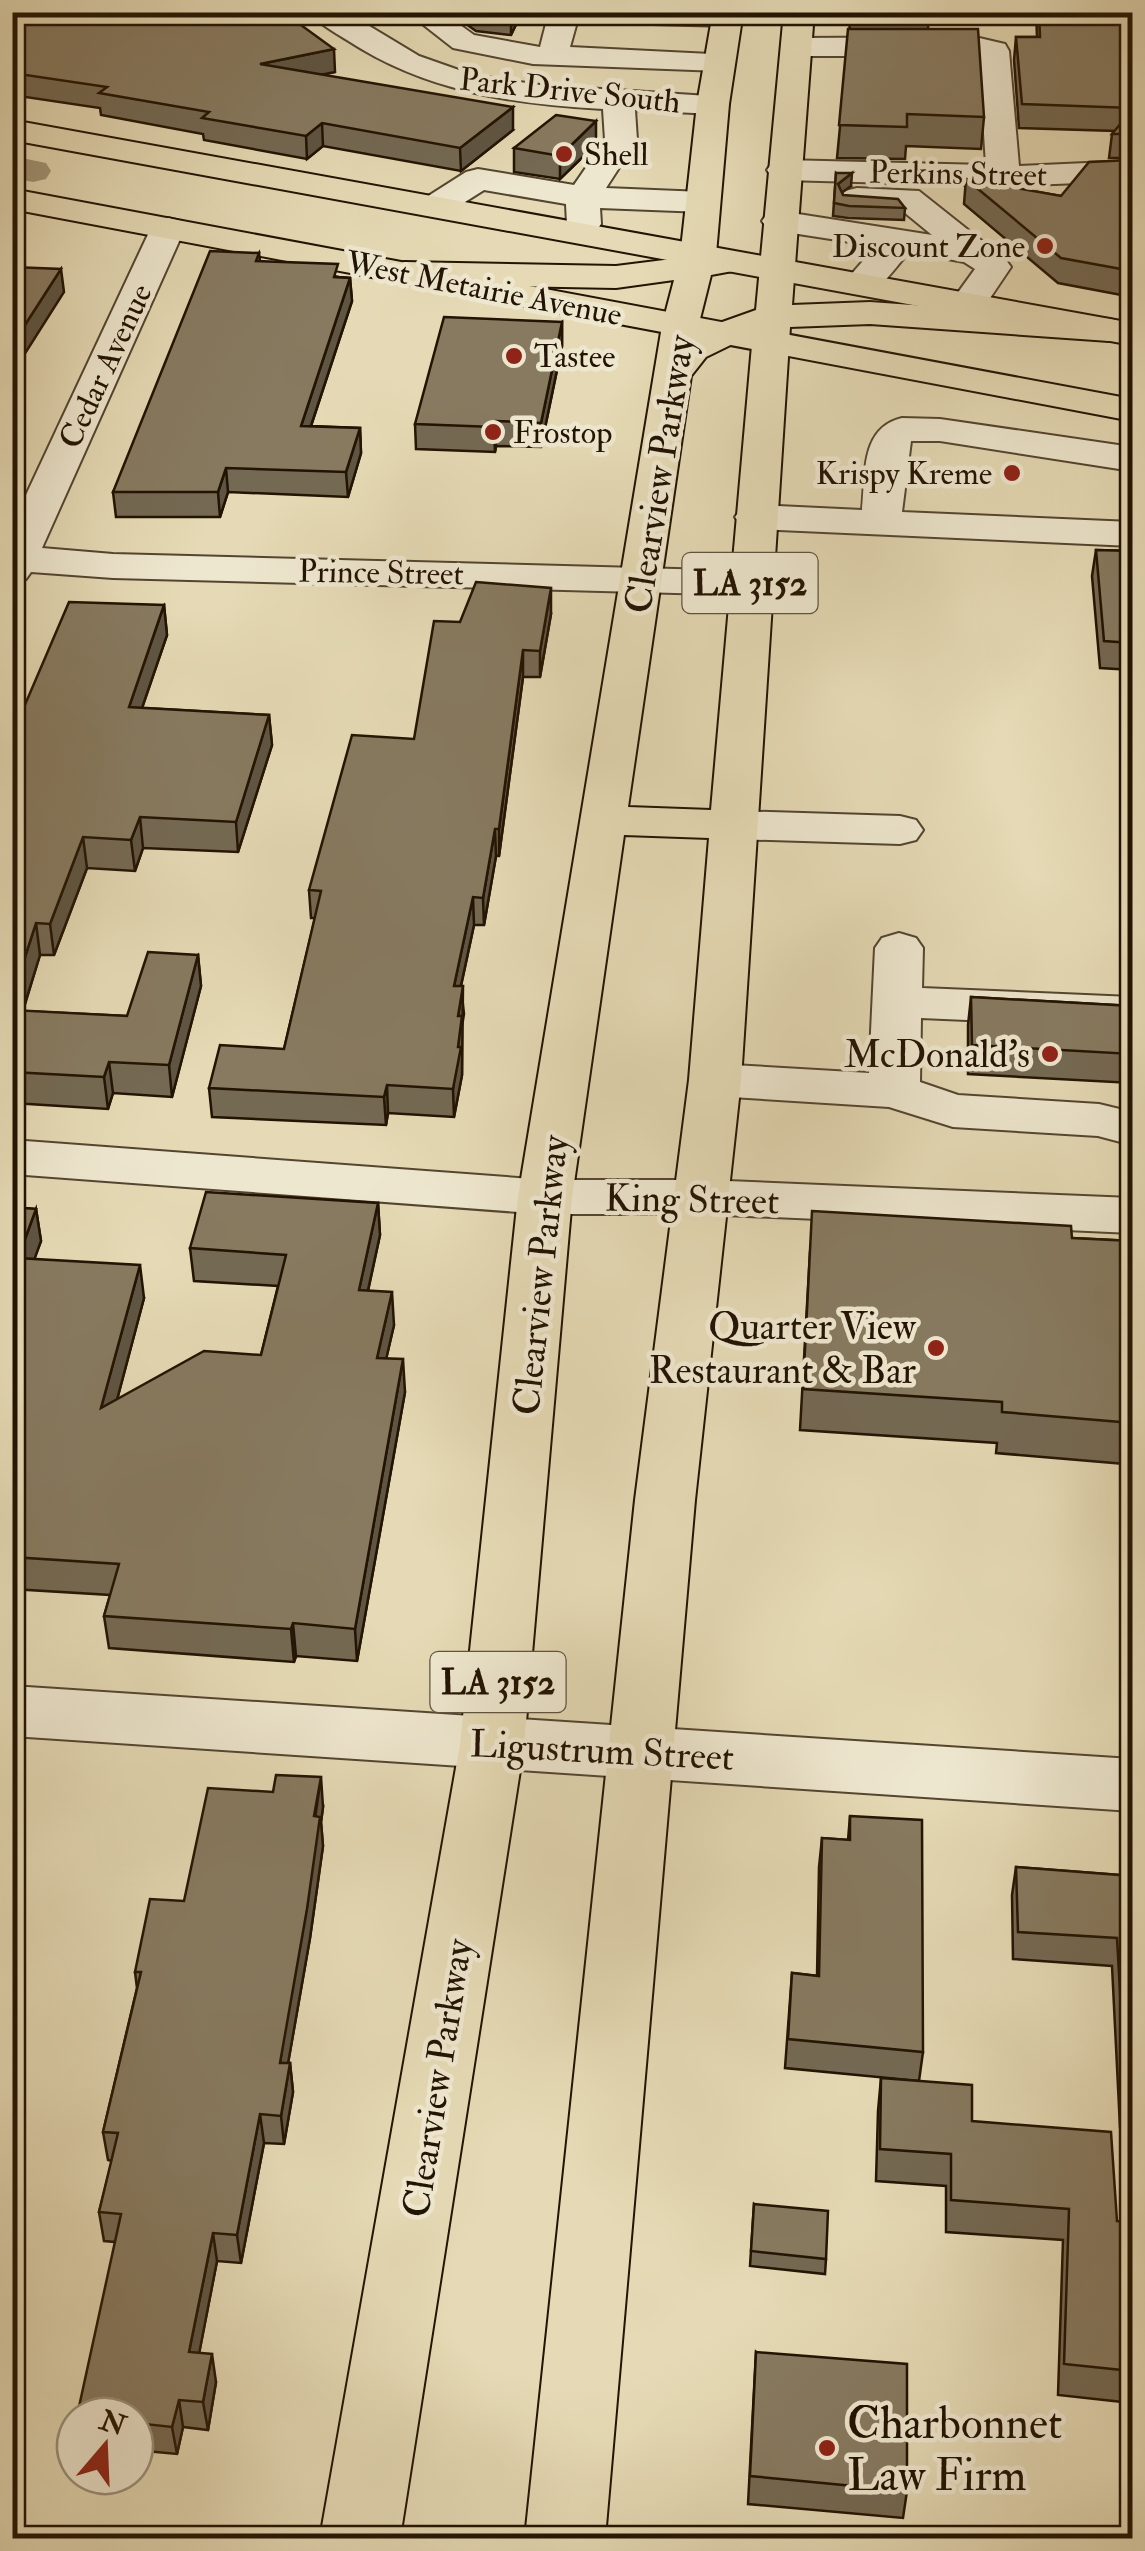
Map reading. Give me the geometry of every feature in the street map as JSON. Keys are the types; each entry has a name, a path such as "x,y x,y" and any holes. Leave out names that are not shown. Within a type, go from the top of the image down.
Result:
{"main road":[{"name":"LA 3152","path":"565,2538 665,1500 715,1080 755,517 799,12"},
{"name":"Clearview Parkway","path":"360,2538 492,1744 544,1197 644,577 680,326 708,263 703,202 711,120 729,56 728,15"},
{"path":"756,108 791,119"},
{"name":"West Metairie Avenue","path":"12,130 584,235 708,263 860,285 977,278 1121,332"},
{"path":"56,207 113,204 152,190 159,179 151,168 118,150"},
{"path":"264,246 244,224 243,208 290,191 334,189"},
{"name":"West Metairie Avenue","path":"12,199 720,333 770,329 1125,408"},
{"path":"406,273 616,278 708,263 771,241 781,204"},
{"path":"770,329 870,313 1121,332"},
{"path":"673,374 693,349 720,333"},
{"path":"606,820 733,825"}],"street":[{"name":"Park Drive South","path":"325,12 395,58 440,76 619,114"},
{"path":"422,12 464,42 512,53 729,56"},
{"path":"554,56 561,13 728,15"},
{"path":"796,47 976,46 994,51 1002,176"},
{"path":"584,235 583,196 621,140 619,114"},
{"path":"551,122 619,114 711,120"},
{"path":"434,208 507,156"},
{"name":"Perkins Street","path":"781,204 876,218 1002,176 1132,171"},
{"path":"478,179 583,196 703,202"},
{"path":"860,285 876,218 907,198 977,278"},
{"path":"781,204 876,218 977,278"},
{"name":"Cedar Avenue","path":"14,562 168,228"},
{"path":"1082,451 1125,408"},
{"path":"881,524 888,440 902,429 940,430 1132,459"},
{"path":"755,517 1132,534"},
{"name":"Prince Street","path":"14,562 750,583"},
{"path":"733,825 900,830"},
{"path":"894,1092 898,948"},
{"path":"896,1002 1132,1012"},
{"path":"715,1080 894,1092 953,1111 1098,1120 1132,1130"},
{"name":"King Street","path":"12,1157 544,1197 703,1197 1132,1216"},
{"name":"Ligustrum Street","path":"12,1711 1132,1785"}],"building":[{"path":"12,12 283,12 334,49 260,64 513,107 460,148 322,123 306,136 202,118 209,112 99,93 107,87 12,73"},
{"path":"851,12 929,12 929,15 850,16"},
{"path":"1039,12 1132,12 1132,108 1022,104 1016,37 1040,37"},
{"path":"848,29 978,29 984,117 907,114 907,127 839,125"},
{"path":"1132,110 1132,134 1112,134"},
{"path":"556,115 596,121 560,156 514,148"},
{"path":"1132,160 1132,271 1061,258 966,179 1061,196 1089,162"},
{"path":"836,173 852,173 838,184 843,195 898,199 905,208 834,203"},
{"path":"210,251 259,253 256,261 338,264 334,277 350,278 301,426 360,428 346,472 226,468 218,492 113,492"},
{"path":"12,267 61,269 12,345"},
{"path":"444,317 562,322 541,423 496,421 494,427 415,424"},
{"path":"1096,550 1132,551 1132,643 1104,641"},
{"path":"476,582 551,588 540,651 523,650 499,829 495,829 483,898 473,897 454,986 463,986 458,1016 462,1016 461,1047 453,1089 387,1085 384,1097 209,1088 220,1045 284,1049 321,891 309,890 352,735 414,739 434,621 460,622"},
{"path":"69,602 164,605 129,707 269,715 236,822 140,817 131,840 83,837 50,924 36,923 12,997 12,735"},
{"path":"148,952 198,955 169,1065 109,1062 104,1077 12,1072 12,1010 127,1016"},
{"path":"971,997 1132,1006 1132,1054 972,1045"},
{"path":"206,1192 378,1203 359,1290 392,1292 377,1358 403,1359 355,1629 293,1623 291,1629 104,1616 119,1564 12,1557 12,1207 36,1209 18,1258 140,1265 101,1408 204,1351 261,1355 286,1255 190,1248"},
{"name":"Quarter View Restaurant & Bar","path":"812,1211 1071,1226 1072,1238 1132,1241 1132,1423 1002,1412 1002,1402 803,1389"},
{"path":"276,1775 321,1777 314,1816 320,1817 307,1909 280,2063 290,2063 281,2116 260,2114 237,2235 213,2233 189,2352 212,2354 203,2402 179,2400 172,2427 155,2425 155,2396 81,2396 121,2214 99,2212 118,2133 103,2132 141,1972 135,1972 150,1899 184,1901 208,1788 273,1792"},
{"path":"850,1816 922,1820 923,2052 788,2039 792,1973 819,1976 822,1838 850,1840"},
{"path":"1016,1867 1132,1876 1132,2100 1126,2099 1117,1938 1018,1932"},
{"path":"881,2078 972,2085 972,2121 1111,2132 1117,2221 1132,2222 1132,2371 1064,2364 1069,2209 951,2200 951,2154 880,2149"},
{"path":"754,2204 828,2211 826,2259 751,2251"},
{"name":"Charbonnet Law Firm","path":"756,2352 907,2364 907,2491 750,2476"}],"waterway":[{"path":"12,167 33,171"}],"place":[{"name":"Shell","path":"564,154"},
{"name":"Discount Zone","path":"1045,246"},
{"name":"Tastee","path":"514,356"},
{"name":"Frostop","path":"493,432"},
{"name":"Krispy Kreme","path":"1012,473"},
{"name":"McDonald's","path":"1050,1054"},
{"name":"Quarter View Restaurant & Bar","path":"936,1348"},
{"name":"Charbonnet Law Firm","path":"827,2448"}]}
